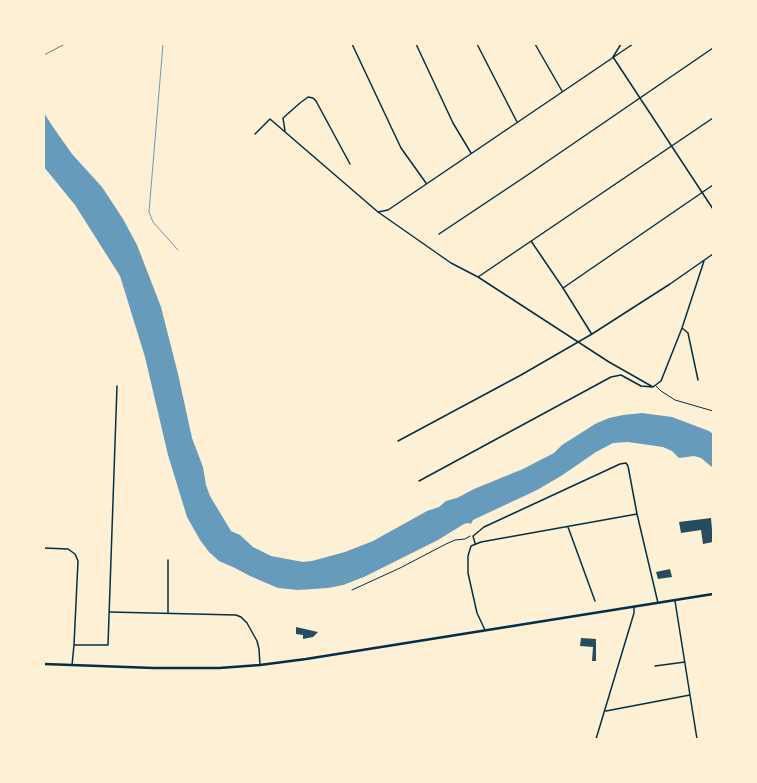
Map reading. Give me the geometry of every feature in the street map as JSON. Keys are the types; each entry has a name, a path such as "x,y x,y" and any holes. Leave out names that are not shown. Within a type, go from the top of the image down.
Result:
{"highway":[{"path":"44,664 154,668 219,668 260,665 713,594"}],"street":[{"path":"352,44 401,148 426,183"},
{"path":"416,44 453,123 471,153"},
{"path":"477,44 516,122"},
{"path":"535,44 562,92"},
{"path":"613,57 621,44"},
{"path":"378,212 388,210 633,44"},
{"path":"439,234 713,48"},
{"path":"613,57 713,209"},
{"path":"285,131 283,118 308,97 313,98 350,164"},
{"path":"478,277 713,118"},
{"path":"255,134 270,119 378,212 451,263 478,277 609,362 654,386 675,400 713,411"},
{"path":"563,288 713,185"},
{"path":"532,241 592,334"},
{"path":"398,441 514,379 592,334 713,254"},
{"path":"419,481 611,377 621,375 641,386 654,386 661,381 682,328 704,261"},
{"path":"682,328 688,333 698,380"},
{"path":"74,645 108,645 117,386"},
{"path":"475,543 473,536 484,527 623,463 628,466 637,514 658,603"},
{"path":"485,630 477,613 468,573 468,556 471,546 475,543 637,514"},
{"path":"568,527 595,601"},
{"path":"44,548 68,549 75,554 78,561 72,665"},
{"path":"168,560 168,613"},
{"path":"675,600 697,739"},
{"path":"596,739 606,711 634,613 634,607"},
{"path":"110,612 228,614 241,617 247,623 257,641 260,665"},
{"path":"655,666 684,662"},
{"path":"606,711 690,696"}],"path":[{"path":"352,590 394,571 446,544 456,540 465,539 474,533"}],"water":[{"path":"44,113 72,154 102,187 123,219 137,245 161,307 192,438 203,467 206,485 210,496 231,531 240,535 253,547 271,556 303,562 345,552 373,541 427,511 439,507 446,501 457,498 474,489 523,469 554,453 562,445 595,424 609,418 623,415 642,413 672,417 709,431 713,434 713,468 701,458 694,456 679,458 672,451 663,447 628,442 613,443 596,452 561,476 537,490 473,520 471,524 464,524 438,540 364,577 343,585 328,588 298,590 278,588 219,561 209,552 200,540 187,517 168,455 145,357 120,276 75,205 44,167"}],"building":[{"path":"711,518 713,542 703,544 701,530 681,533 679,522"},
{"path":"670,569 672,577 658,579 656,572"},
{"path":"296,627 318,632 313,637 303,639 303,635 296,634"},
{"path":"581,638 596,639 596,661 592,661 593,647 580,646"}],"waterway":[{"path":"163,44 149,212 153,222 178,250"}],"railway":[{"path":"44,55 65,44"}]}
